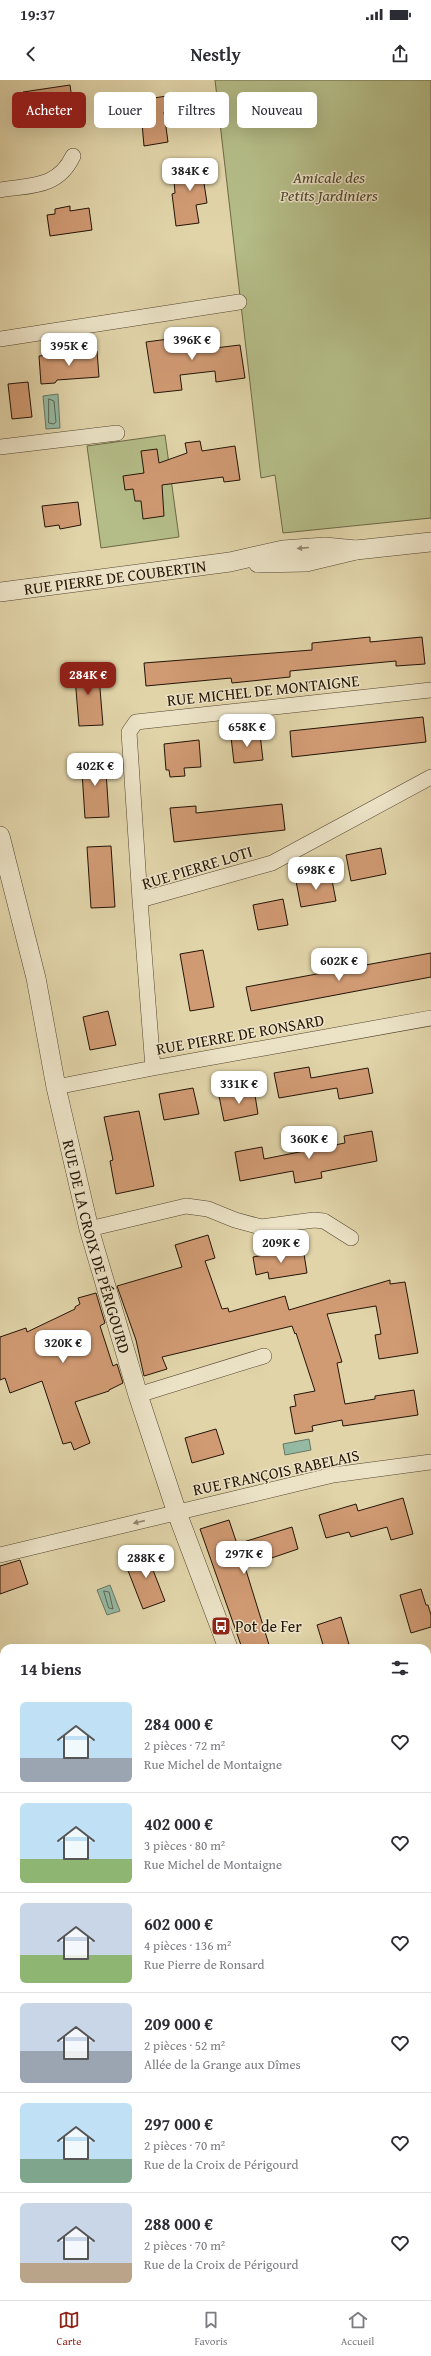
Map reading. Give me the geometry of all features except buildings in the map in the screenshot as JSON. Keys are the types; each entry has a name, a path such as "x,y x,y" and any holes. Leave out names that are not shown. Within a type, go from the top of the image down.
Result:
{"street":[{"path":"0,190 50,181 60,176 67,169 73,156"},
{"path":"0,339 238,302"},
{"path":"0,447 118,433"},
{"name":"RUE PIERRE DE COUBERTIN","path":"0,592 230,562 294,563 356,550 431,542"},
{"name":"RUE MICHEL DE MONTAIGNE","path":"140,900 129,732 136,722 431,690"},
{"name":"RUE PIERRE LOTI","path":"153,1068 140,900 272,864 431,777"},
{"name":"RUE DE LA CROIX DE PÉRIGOURD","path":"0,836 36,978 56,1088 89,1229 138,1395 177,1513 226,1644"},
{"name":"RUE PIERRE DE RONSARD","path":"56,1088 153,1068 431,1018"},
{"path":"89,1229 174,1207 186,1206 208,1209 235,1220 261,1227 314,1220 324,1221 351,1238"},
{"path":"138,1395 264,1356"},
{"name":"RUE FRANÇOIS RABELAIS","path":"0,1555 333,1475 431,1462"}],"green space":[{"name":"Amicale des Petits Jardiniers","path":"215,80 431,80 431,518 283,533 275,475 261,478 221,128 229,128 229,92 216,92"},
{"path":"165,435 179,537 101,548 87,446"}],"water":[{"path":"58,394 60,428 46,429 43,396"},
{"path":"309,1439 311,1450 285,1455 283,1444"},
{"path":"110,1585 120,1611 107,1615 97,1590"}],"place":[{"name":"Pot de Fer","path":"221,1626"}]}
